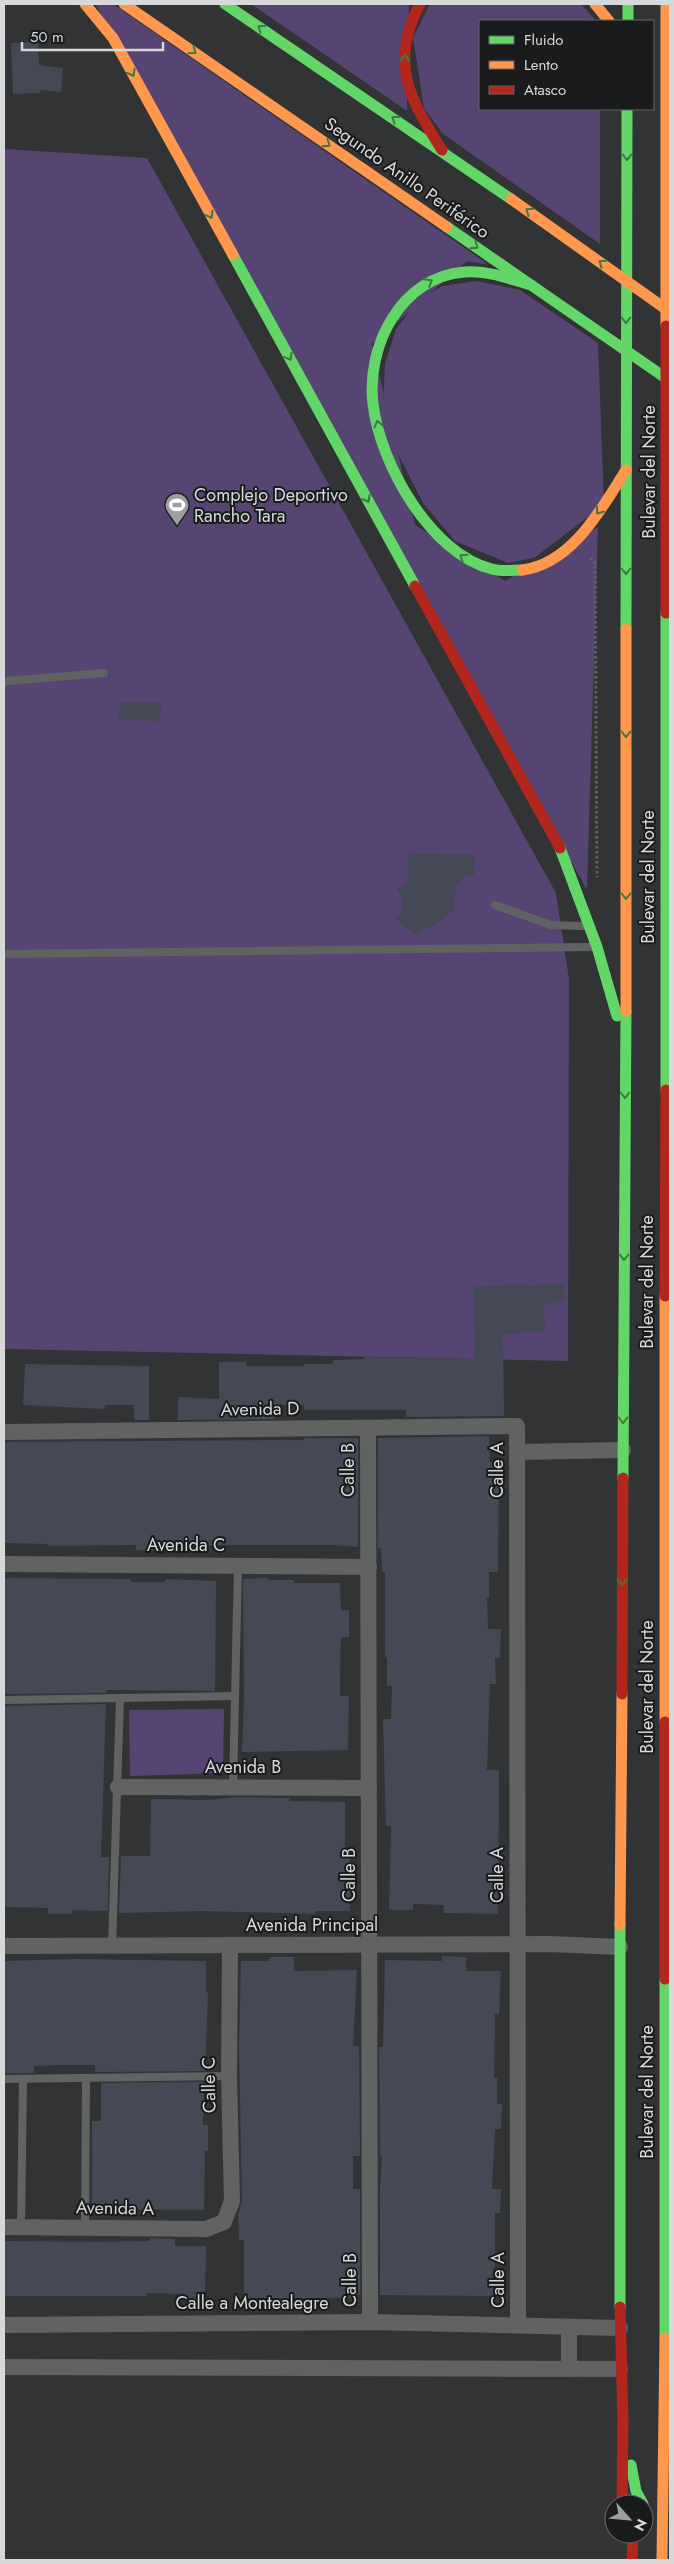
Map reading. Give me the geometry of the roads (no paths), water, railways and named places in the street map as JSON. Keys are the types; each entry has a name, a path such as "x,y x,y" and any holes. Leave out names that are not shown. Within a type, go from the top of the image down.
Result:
{"main road":[{"path":"85,4 109,32 561,850 597,947 626,1046"},
{"name":"Segundo Anillo Periférico","path":"124,4 670,381"},
{"path":"225,4 442,150 670,312"},
{"path":"420,4 406,35 404,71 418,114 442,150"},
{"path":"595,4 608,20"},
{"path":"628,4 628,20"},
{"name":"Bulevar del Norte","path":"662,2560 667,2488 664,2402 668,1008 665,978 668,565 666,4"},
{"name":"Bulevar del Norte","path":"622,2494 623,2422 620,2370 620,1947 626,1046 628,110"},
{"path":"531,285 477,271 440,275 408,295 387,325 375,363 373,405 385,454 416,510 448,547 476,566 509,572 537,567 575,543 604,505 626,470"},
{"path":"665,978 670,964"},
{"path":"664,2402 670,2413"},
{"path":"623,2422 630,2427 632,2478 639,2494"},
{"path":"654,2497 667,2488"},
{"path":"654,2511 666,2520"},
{"path":"622,2544 622,2560"},
{"path":"632,2560 633,2544"}],"street":[{"name":"Avenida D","path":"4,1432 517,1426"},
{"name":"Calle A","path":"517,1426 518,2324"},
{"name":"Calle B","path":"368,1428 370,2322"},
{"path":"518,1452 623,1450"},
{"name":"Avenida C","path":"4,1564 369,1566"},
{"name":"Avenida B","path":"118,1787 369,1788"},
{"name":"Avenida Principal","path":"4,1946 517,1944 620,1947"},
{"name":"Calle C","path":"224,2222 232,2201 229,2076 230,1945"},
{"name":"Avenida A","path":"4,2227 206,2229 224,2222"},
{"name":"Calle a Montealegre","path":"4,2325 370,2322 518,2324 620,2328"},
{"path":"569,2327 569,2369"},
{"path":"4,2367 620,2370"}],"lane":[{"path":"4,684 6,681 104,673"},
{"path":"495,904 551,925 589,926"},
{"path":"4,954 597,947"},
{"path":"233,1787 238,1566"},
{"path":"4,1700 235,1696"},
{"path":"112,1946 120,1698"},
{"path":"4,2079 229,2076"},
{"path":"85,2228 86,2078"},
{"path":"22,2227 23,2079"}],"place":[{"name":"Complejo Deportivo Rancho Tara","path":"177,526"}]}
